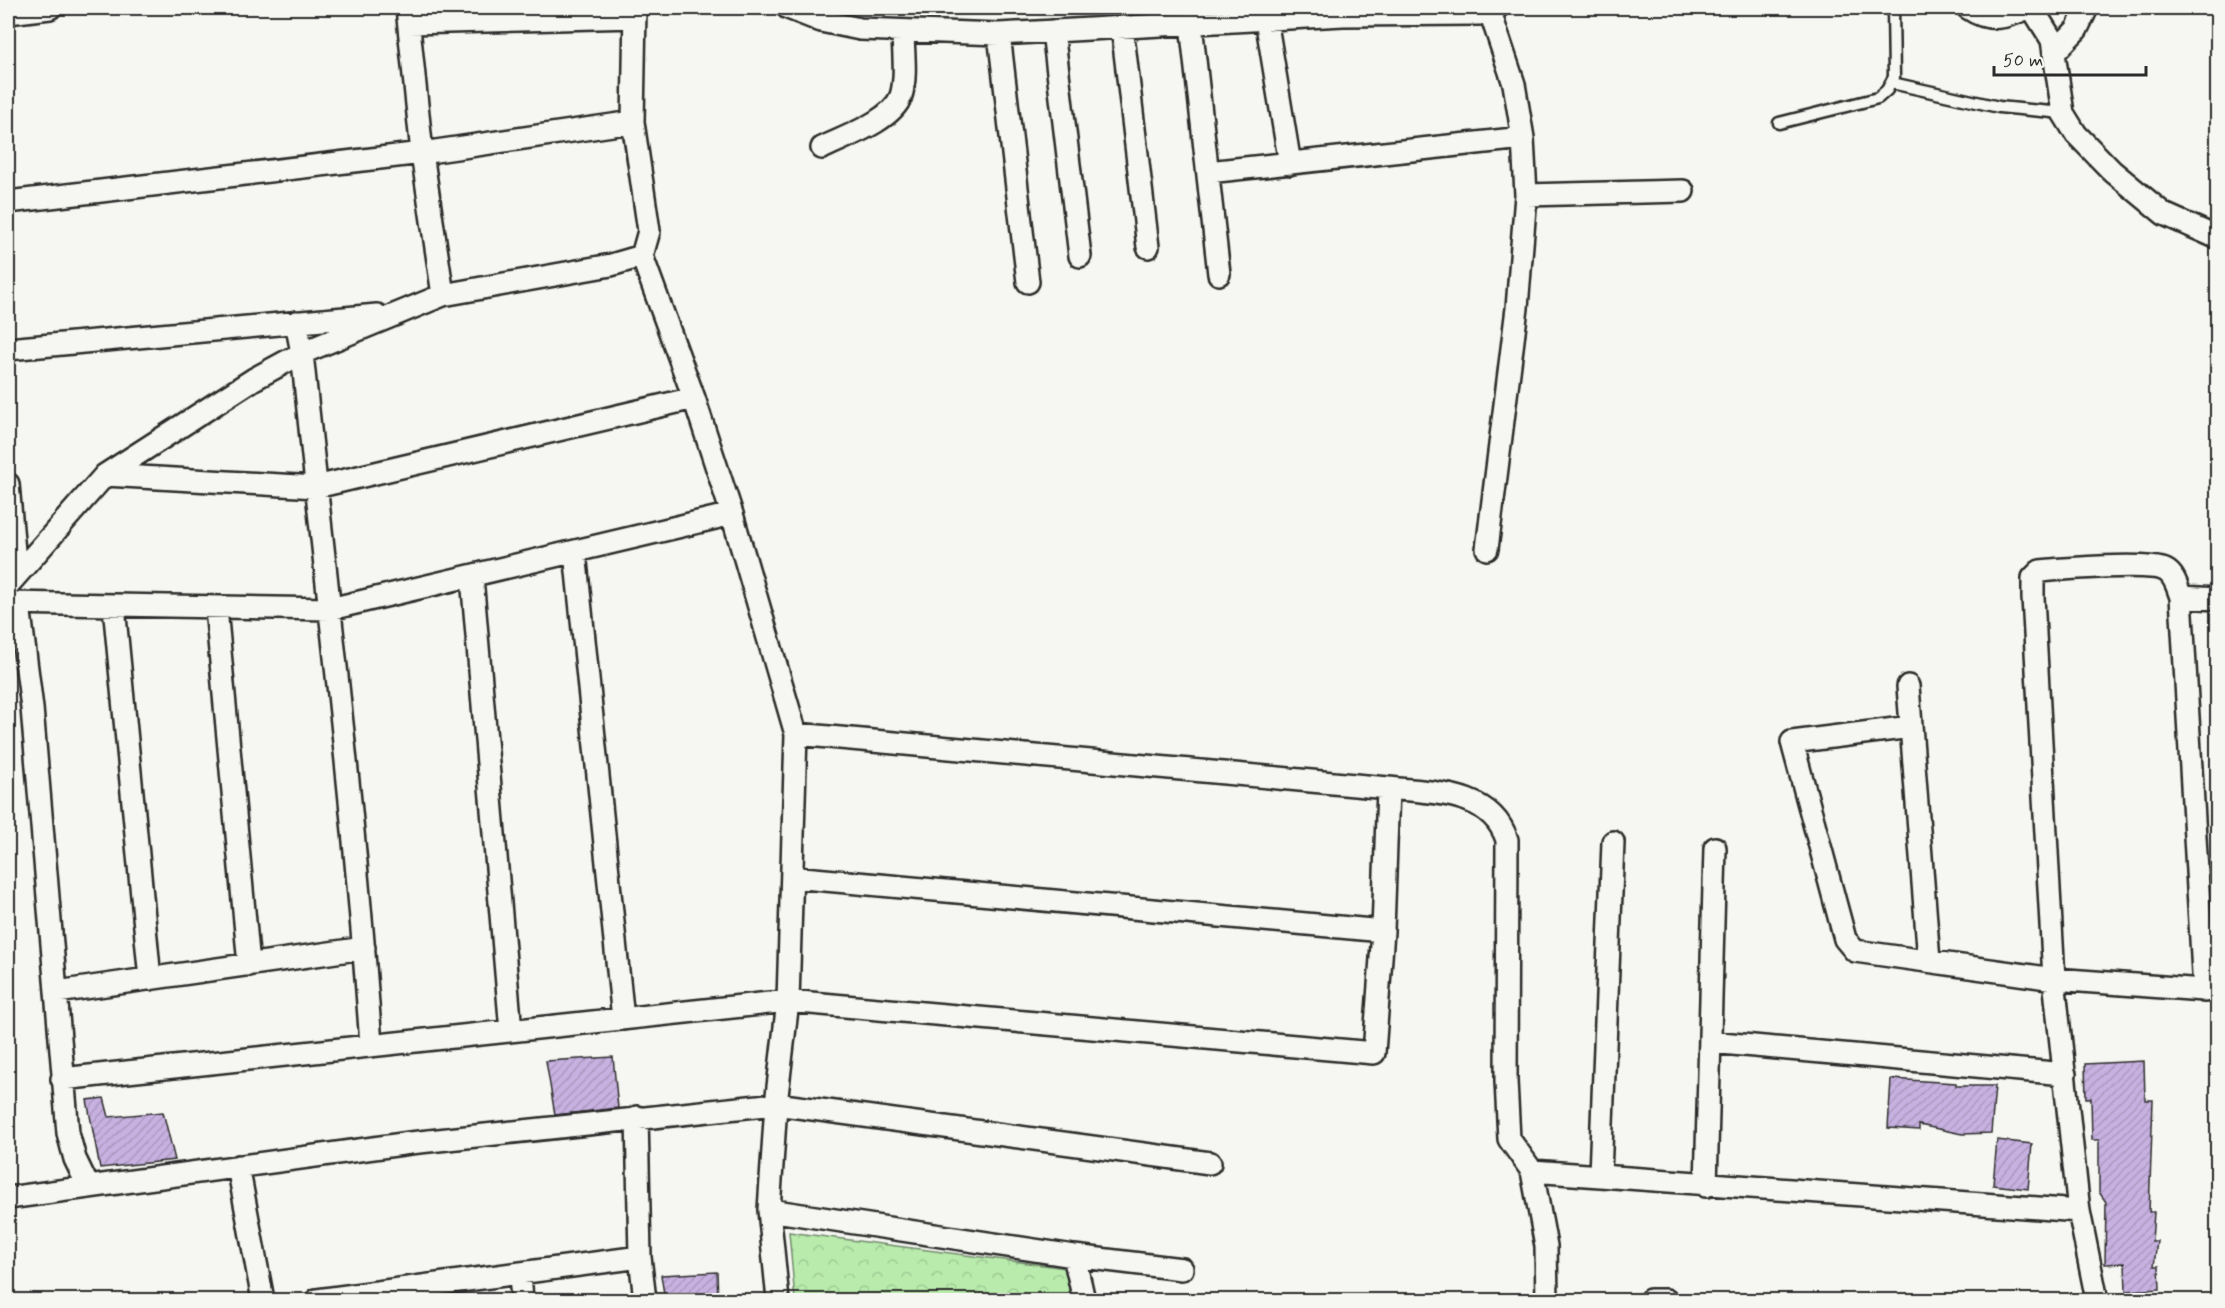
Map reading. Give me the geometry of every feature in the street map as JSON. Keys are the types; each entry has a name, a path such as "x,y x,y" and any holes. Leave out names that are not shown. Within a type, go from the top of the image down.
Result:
{"street":[{"path":"8,13 50,8"},
{"path":"788,8 821,21 860,29 999,34 1266,19 1343,11 1494,10 1514,84 1522,138 1526,195 1517,308 1487,549"},
{"path":"1968,8 1980,16 1994,19 2010,16 2030,8 2050,33 2063,113 2076,134 2112,171 2164,214 2217,238"},
{"path":"2054,53 2077,29 2087,8"},
{"path":"443,295 422,153 408,15 635,12 633,122 649,231 642,256 694,398 732,514 796,734 788,1001 776,1104 769,1210 778,1300"},
{"path":"1266,19 1290,164"},
{"path":"1191,24 1219,274"},
{"path":"1122,27 1148,247"},
{"path":"822,148 885,116 896,106 903,83 903,31"},
{"path":"1053,31 1080,256"},
{"path":"999,34 1028,282"},
{"path":"8,202 422,153 633,122"},
{"path":"1208,172 1522,138"},
{"path":"1526,195 1683,190"},
{"path":"12,579 105,475 254,379 302,353 443,295 611,265 642,256"},
{"path":"8,349 397,314"},
{"path":"296,322 302,353 330,609 364,948 371,1045"},
{"path":"105,475 316,487 694,398"},
{"path":"8,484 12,579"},
{"path":"88,1186 75,1159 68,1133 32,708 13,604 330,609 732,514"},
{"path":"575,552 623,1018"},
{"path":"1911,727 1792,741 1845,939 1855,951 2054,979 2211,991 2181,597 2174,578 2167,571 2158,568 2049,570 2040,571 2033,578 2054,979 2079,1211 2097,1300"},
{"path":"472,577 511,1031"},
{"path":"2181,597 2217,599"},
{"path":"114,606 150,979"},
{"path":"216,608 249,965"},
{"path":"1908,686 1929,961"},
{"path":"796,734 1388,788 1463,798 1482,806 1502,826 1507,840 1506,1081 1509,1139 1532,1171 1546,1246 1547,1300"},
{"path":"62,1079 788,1001 1374,1053 1383,931 1388,788"},
{"path":"1600,1175 1613,842"},
{"path":"1706,1186 1715,848"},
{"path":"792,877 1383,931"},
{"path":"57,992 364,948"},
{"path":"1710,1042 2065,1074"},
{"path":"8,1198 410,1143 637,1117 776,1104 1210,1162"},
{"path":"637,1117 640,1257 645,1300"},
{"path":"238,1166 263,1300"},
{"path":"1532,1171 1600,1175 1706,1186 2079,1211"},
{"path":"769,1210 1074,1256 1182,1269"},
{"path":"1074,1256 1084,1300"},
{"path":"317,1300 640,1257"},
{"path":"520,1274 522,1300"},
{"path":"1650,1300 1666,1300"}],"lane":[{"path":"1779,123 1878,98 1892,83 1893,8"},
{"path":"1892,83 1999,107 2063,113"}],"green space":[{"path":"789,1232 1066,1268 1073,1300 795,1300"}],"building":[{"path":"613,1057 618,1108 555,1115 546,1061"},
{"path":"2144,1061 2145,1100 2153,1100 2149,1212 2154,1212 2152,1241 2157,1241 2154,1266 2159,1266 2160,1289 2126,1291 2125,1263 2105,1264 2106,1202 2099,1192 2099,1140 2092,1140 2091,1098 2086,1098 2085,1064"},
{"path":"1891,1079 1956,1083 1956,1086 1995,1086 1991,1133 1962,1134 1919,1125 1919,1130 1888,1128"},
{"path":"104,1098 109,1117 163,1112 175,1160 100,1168 87,1100"},
{"path":"1997,1140 2032,1144 2028,1189 1993,1185"},
{"path":"717,1272 718,1300 665,1300 661,1275"}]}
